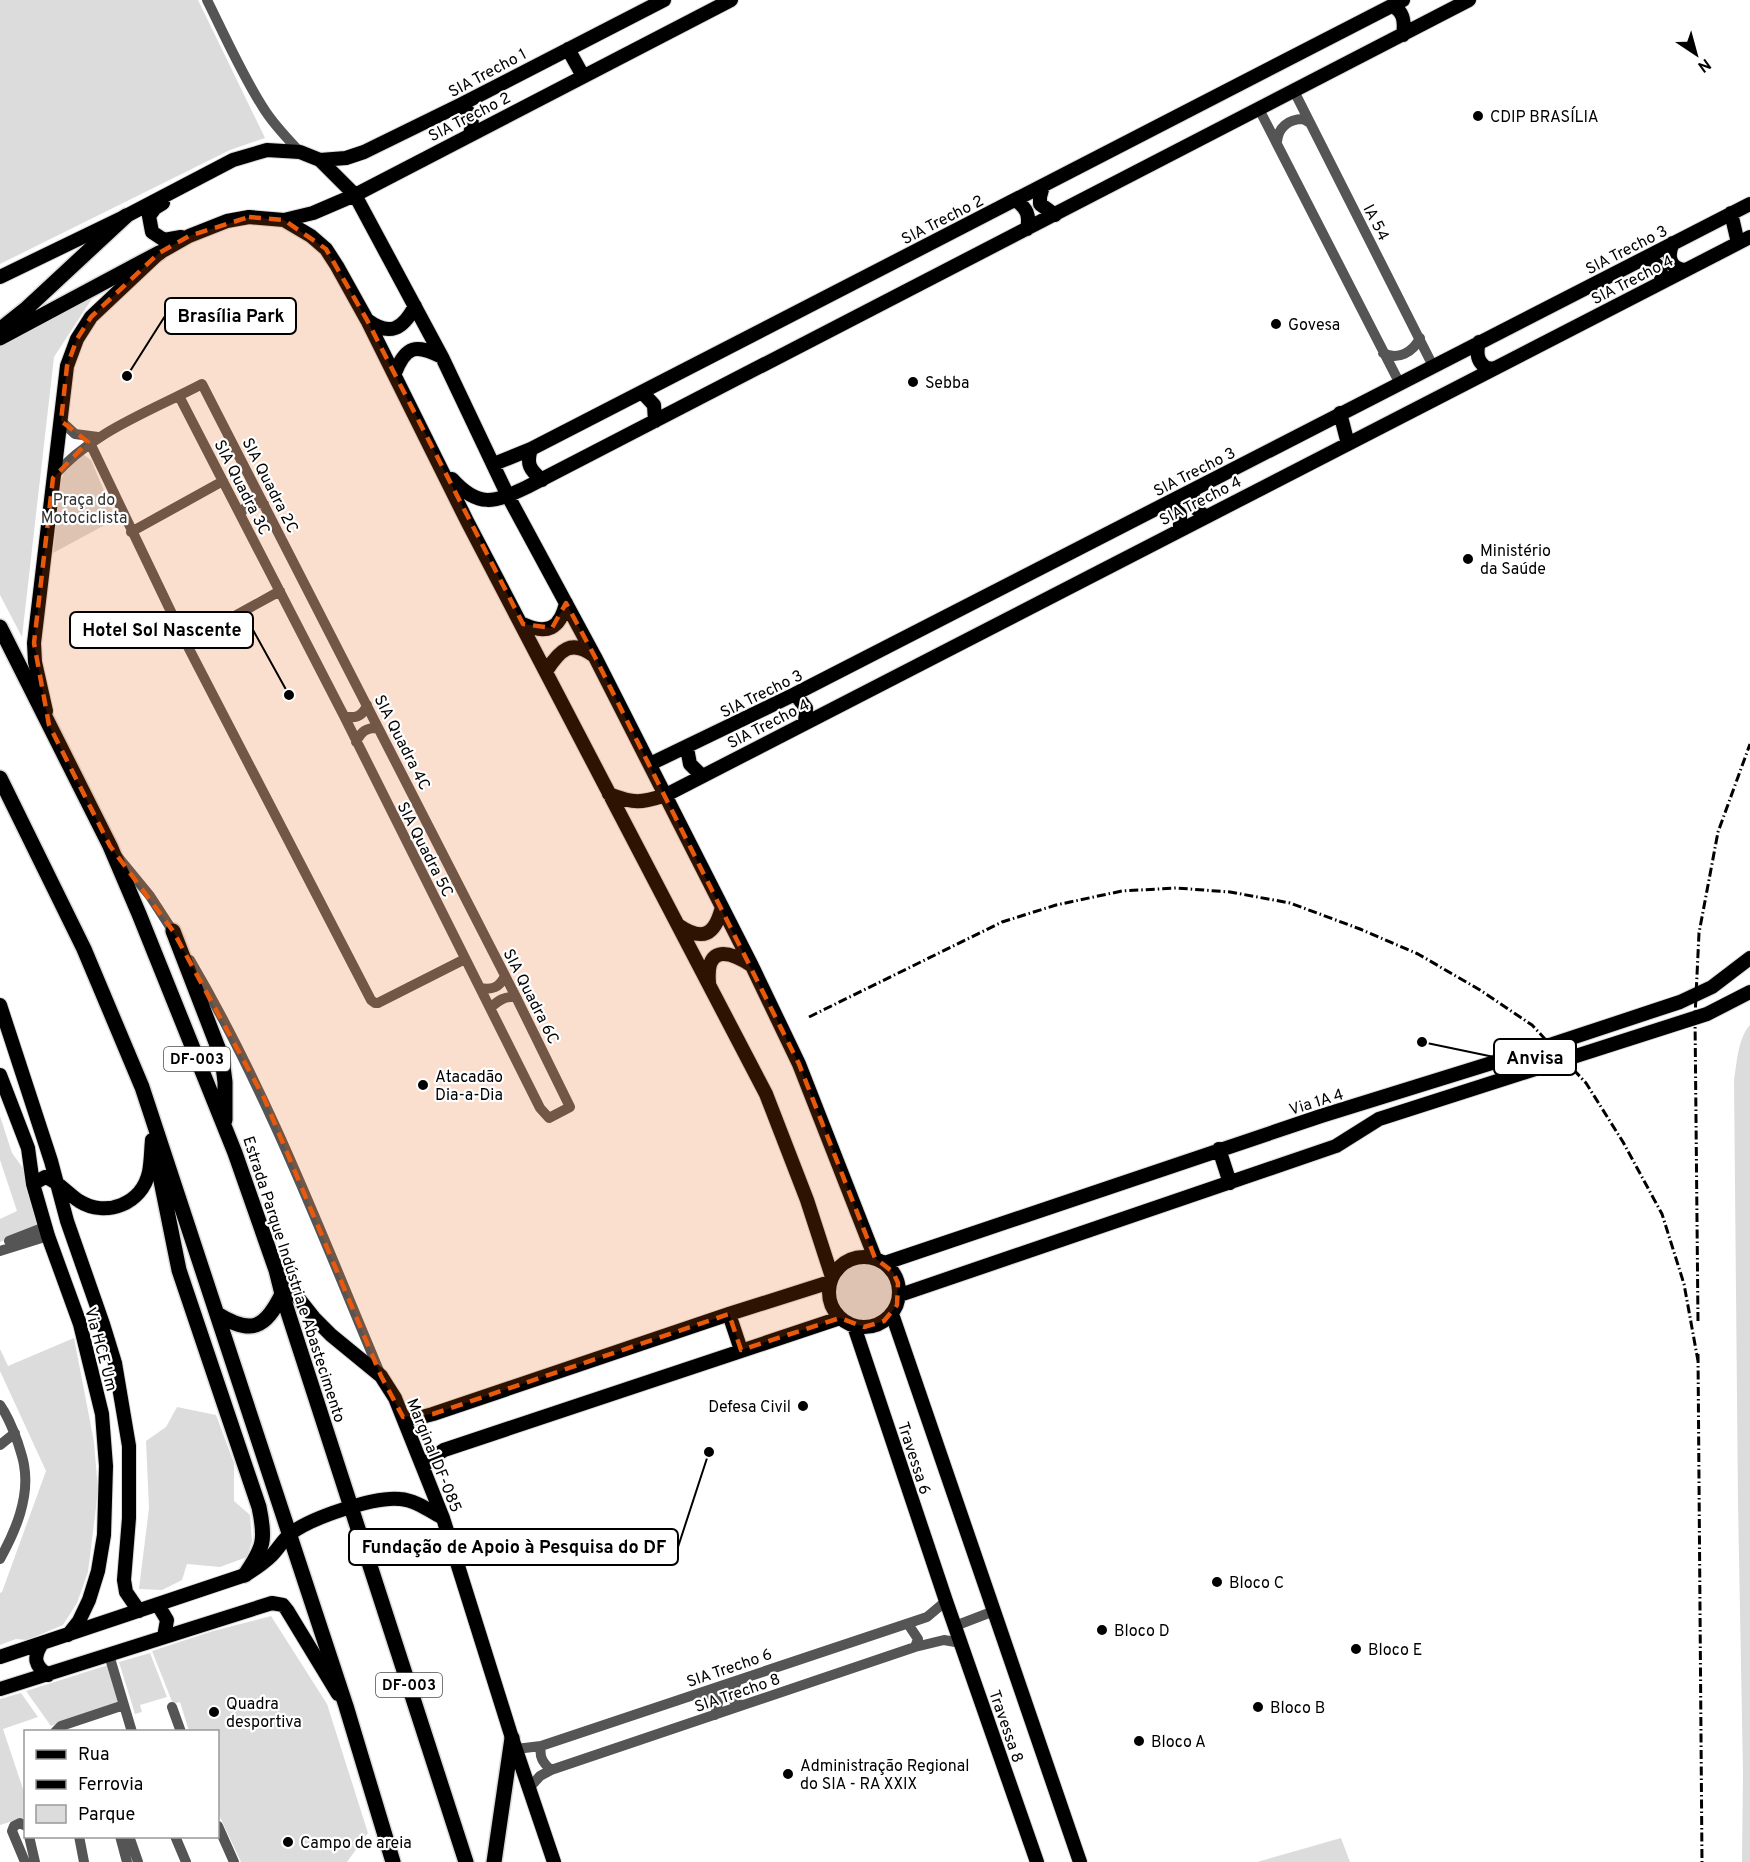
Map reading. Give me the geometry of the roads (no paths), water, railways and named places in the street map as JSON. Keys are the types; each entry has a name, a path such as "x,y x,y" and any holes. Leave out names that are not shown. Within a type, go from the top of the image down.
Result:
{"highway":[{"path":"0,329 27,308 126,216"},
{"path":"0,338 159,253"},
{"name":"Estrada Parque Indústria e Abastecimento","path":"0,627 110,846 140,914 225,1129 276,1270 466,1862"},
{"path":"0,650 18,663"},
{"path":"0,778 84,949 142,1087 346,1706 393,1862"},
{"path":"173,931 222,1058 225,1082 225,1129"},
{"path":"142,1087 179,1270 259,1507 263,1542 259,1555 245,1575"},
{"path":"217,1314 241,1326 254,1327 266,1320 282,1294"},
{"path":"494,1862 514,1743"}],"main road":[{"name":"SIA Trecho 1","path":"320,160 346,158 362,153 664,0"},
{"name":"SIA Trecho 2","path":"284,220 313,213 355,195 731,0"},
{"path":"439,464 472,497 484,501 508,496 1469,0"},
{"path":"1397,3 1403,16 1403,35"},
{"name":"SIA Trecho 2","path":"494,464 531,449 1397,3"},
{"path":"568,49 583,76"},
{"path":"460,105 471,115 473,122 470,134"},
{"path":"0,277 249,154 267,150 300,152 320,160 355,195 415,306 508,496 595,657 752,966 800,1064 880,1261"},
{"path":"189,236 164,240 158,237 152,232 149,216 155,208 195,181"},
{"path":"1043,186 1040,204 1055,215"},
{"path":"1015,200 1027,212 1029,219 1027,229"},
{"name":"SIA Trecho 3","path":"650,764 795,694 1750,204"},
{"path":"1731,213 1744,240"},
{"path":"49,725 35,662 34,643 67,366 77,339 91,317 159,253 189,236 227,221 249,217 284,220 311,236 326,249 367,320 609,794 766,1094 807,1200 831,1279 830,1301 840,1318 854,1326 875,1326 892,1314 900,1295 893,1272 880,1261 862,1256 850,1259 839,1267 831,1279 433,1414 418,1418 403,1417"},
{"name":"SIA Trecho 4","path":"609,794 634,803 666,795 1744,240"},
{"path":"1673,243 1669,256 1672,263 1675,267 1685,270"},
{"path":"1646,258 1659,268 1662,274 1660,283"},
{"path":"367,320 383,329 395,328 406,321 415,306"},
{"path":"1479,342 1477,355 1479,361 1486,368 1493,369"},
{"path":"395,373 401,358 412,349 426,349 441,357"},
{"path":"642,392 654,405 655,421"},
{"path":"1340,413 1348,444"},
{"path":"531,449 528,459 529,467 542,480"},
{"path":"1193,490 1194,506 1205,516"},
{"path":"1168,503 1180,514 1180,529"},
{"path":"523,624 534,629 552,628 564,614 566,603"},
{"path":"547,670 561,652 569,647 577,647 595,657"},
{"path":"795,694 806,708 805,723"},
{"path":"687,748 690,764 701,776"},
{"path":"678,926 695,935 710,932 716,926 722,907"},
{"path":"710,987 708,970 715,956 733,954 752,966"},
{"name":"Via 1A 4","path":"880,1261 1219,1149 1680,1002 1712,987 1750,958"},
{"path":"900,1295 1336,1146 1379,1119 1707,1014 1750,992"},
{"path":"0,1005 67,1221 104,1324 121,1389 129,1446 129,1518 124,1580 126,1592 139,1611"},
{"name":"Via HCE Um","path":"0,1074 28,1148 33,1184 80,1324 102,1414 106,1466 104,1535 98,1571 89,1600 79,1621 68,1635"},
{"path":"11,1107 20,1114 28,1113 33,1107"},
{"path":"33,1184 45,1177 80,1202 97,1208 123,1205 143,1187 149,1173 152,1140"},
{"path":"1219,1149 1230,1183"},
{"name":"Marginal DF-085","path":"276,1270 331,1335 381,1376 403,1417 442,1518 554,1862"},
{"path":"729,1314 741,1350"},
{"path":"892,1314 1080,1862"},
{"path":"423,1467 444,1450 840,1318"},
{"path":"80,1324 87,1331 95,1334 104,1324"},
{"name":"Travessa 6","path":"854,1326 946,1601"},
{"path":"87,1354 94,1349 104,1349 121,1389"},
{"path":"0,1658 245,1575 261,1565 290,1534 308,1523 351,1508 400,1499 416,1503 442,1518"},
{"name":"Travessa 8","path":"946,1601 1037,1862"},
{"path":"0,1689 278,1603 287,1610 346,1706"},
{"path":"158,1605 167,1620 164,1637"},
{"path":"41,1645 35,1655 35,1662 40,1670 48,1675"}],"street":[{"path":"207,0 264,109 279,130 300,152"},
{"name":"IA 54","path":"1294,91 1433,366"},
{"path":"1259,109 1400,382"},
{"path":"1276,142 1282,127 1290,122 1303,118 1310,123"},
{"path":"1383,353 1389,356 1404,354 1412,350 1420,338"},
{"name":"SIA Quadra 2C","path":"179,396 202,384 313,599"},
{"path":"53,478 66,462 94,440 179,396"},
{"name":"SIA Quadra 3C","path":"179,396 280,591"},
{"path":"61,421 75,434 94,440"},
{"path":"94,440 131,531 186,643 370,1000 375,1003 465,959"},
{"path":"131,531 223,481"},
{"path":"240,514 246,505 252,502 264,504"},
{"path":"186,643 280,591"},
{"name":"SIA Quadra 5C","path":"280,591 540,1108 549,1118"},
{"name":"SIA Quadra 4C","path":"313,599 466,899"},
{"path":"344,716 351,718 358,716 367,705"},
{"path":"356,742 364,730 378,728"},
{"path":"110,846 150,896 212,999 282,1137 381,1376"},
{"name":"SIA Quadra 6C","path":"466,899 570,1107 549,1118"},
{"path":"480,988 496,988 505,976"},
{"path":"490,1008 508,996 516,997"},
{"path":"0,1244 47,1231"},
{"path":"0,1251 47,1231"},
{"path":"0,1405 15,1433 25,1466 24,1493 16,1527 0,1559"},
{"path":"0,1444 15,1433"},
{"name":"SIA Trecho 6","path":"514,1743 541,1746 737,1682 927,1617 946,1601"},
{"path":"955,1626 994,1611"},
{"path":"908,1624 918,1638 915,1647"},
{"name":"SIA Trecho 8","path":"529,1788 540,1776 550,1770 915,1647 944,1640 960,1643"},
{"path":"110,1655 132,1730"},
{"path":"737,1682 730,1694 736,1704 743,1705"},
{"path":"705,1692 714,1696 718,1703 716,1715"},
{"path":"56,1730 62,1726 124,1705"},
{"path":"172,1707 181,1730"},
{"path":"541,1746 542,1760 550,1770"},
{"path":"24,1825 20,1823 12,1830 25,1862"},
{"path":"219,1828 234,1862"},
{"path":"29,1838 35,1862"},
{"path":"79,1838 84,1862"},
{"path":"121,1838 127,1862"},
{"path":"130,1838 138,1862"},
{"path":"175,1838 186,1862"}],"railway":[{"path":"1698,1321 1695,1017 1699,933 1718,832 1750,744"},
{"path":"809,1017 1002,922 1056,905 1122,891 1176,888 1230,892 1290,903 1360,929 1418,954 1480,990 1532,1025 1586,1083 1623,1142 1662,1214 1684,1284 1698,1361"},
{"path":"1698,1354 1702,1862"}],"place":[{"name":"CDIP BRASÍLIA","path":"1478,116"},
{"name":"Govesa","path":"1276,324"},
{"name":"Brasília Park","path":"127,376"},
{"name":"Sebba","path":"913,382"},
{"name":"Ministério da Saúde","path":"1468,559"},
{"name":"Hotel Sol Nascente","path":"289,695"},
{"name":"Anvisa","path":"1422,1042"},
{"name":"Atacadão Dia-a-Dia","path":"423,1085"},
{"name":"Defesa Civil","path":"803,1406"},
{"name":"Fundação de Apoio à Pesquisa do DF","path":"709,1452"},
{"name":"Bloco C","path":"1217,1582"},
{"name":"Bloco D","path":"1102,1630"},
{"name":"Bloco E","path":"1356,1649"},
{"name":"Bloco B","path":"1258,1707"},
{"name":"Quadra desportiva","path":"214,1712"},
{"name":"Bloco A","path":"1139,1741"},
{"name":"Administração Regional do SIA - RA XXIX","path":"788,1774"},
{"name":"Campo de areia","path":"288,1842"}],"park label":[{"name":"Praça do Motociclista","path":"84,508"}]}
